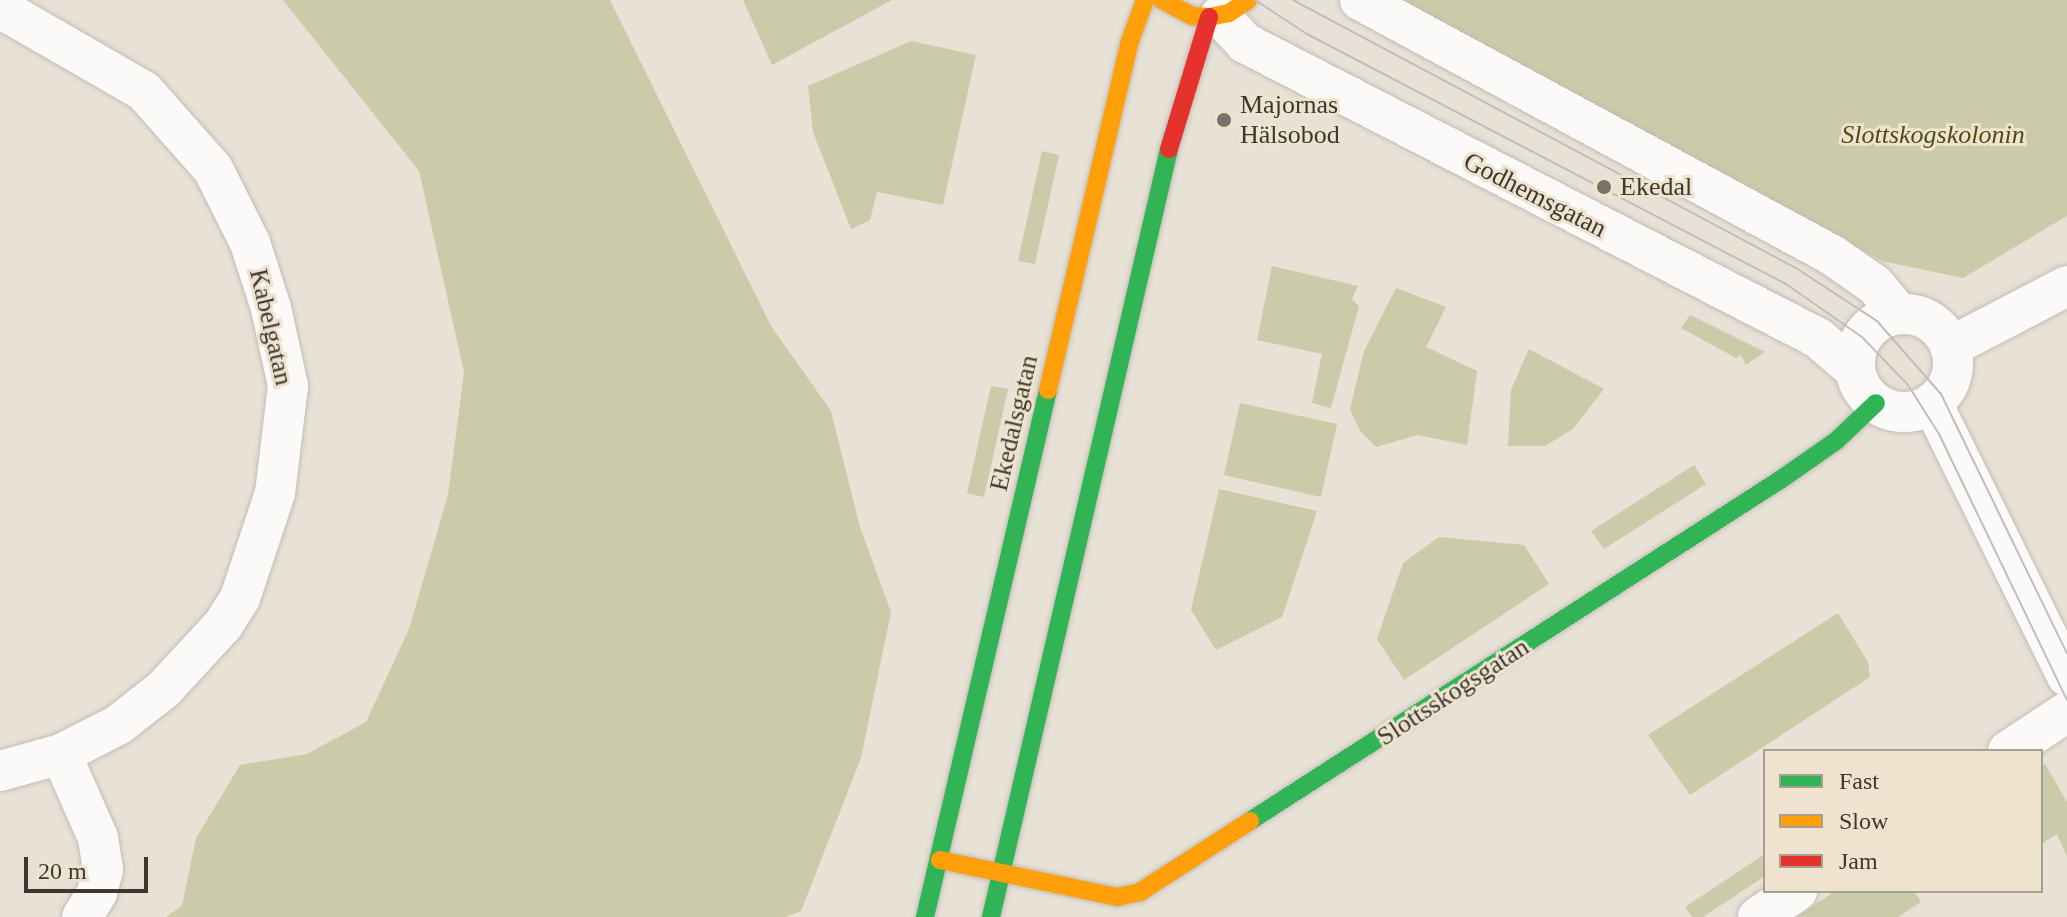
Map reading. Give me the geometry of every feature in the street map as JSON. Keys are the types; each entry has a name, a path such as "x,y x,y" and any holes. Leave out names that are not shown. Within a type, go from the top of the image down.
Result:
{"street":[{"name":"Ekedalsgatan","path":"940,860 1125,58 1145,0"},
{"name":"Godhemsgatan","path":"1162,0 1192,16 1226,11 1245,43 1270,57 1818,338 1854,369 1863,391 1876,403"},
{"path":"1360,0 1832,255 1875,285 1899,314 1928,320 1950,347 1952,372 1932,403 1902,412 1876,403"},
{"name":"Kabelgatan","path":"0,8 144,91 213,169 250,243 271,308 288,386 275,493 240,598 198,654 164,689 118,725 61,754 0,771"},
{"path":"991,917 1172,135 1226,11"},
{"path":"1950,347 2067,286"},
{"path":"1854,369 1865,333 1899,314"},
{"name":"Slottsskogsgatan","path":"940,860 1002,872 1119,907 1798,467 1876,403"},
{"path":"1932,403 2067,676"},
{"path":"2011,749 2067,712"},
{"path":"61,754 98,838 103,870 97,893 82,917"},
{"path":"925,917 940,860"},
{"path":"1758,917 1794,893"}],"green space":[{"path":"283,0 610,0 771,326 831,411 860,527 891,612 861,758 801,911 786,917 166,917 182,906 196,838 240,765 307,754 366,722 409,629 448,495 464,372 419,171"},
{"path":"743,0 892,0 772,65"},
{"name":"Slottskogskolonin","path":"1403,0 2067,0 2067,216 1963,278 1882,261 1536,78"},
{"path":"911,41 976,55 943,205 877,192 870,220 851,229 813,132 808,86"},
{"path":"1042,151 1059,155 1035,264 1018,261"},
{"path":"1272,266 1358,286 1352,299 1359,306 1331,408 1312,403 1322,354 1257,340"},
{"path":"1396,288 1446,307 1426,347 1477,371 1467,445 1418,435 1376,447 1360,431 1350,409 1364,351"},
{"path":"1690,315 1765,352 1746,365 1741,355 1736,358 1681,328"},
{"path":"1529,349 1604,389 1573,429 1545,446 1508,446 1511,390"},
{"path":"991,386 1008,389 984,497 967,493"},
{"path":"1240,403 1337,424 1321,497 1224,475"},
{"path":"1694,465 1706,484 1604,549 1591,531"},
{"path":"1219,489 1317,511 1282,617 1216,650 1191,610"},
{"path":"1439,537 1524,545 1549,584 1404,680 1377,639 1403,563"},
{"path":"1838,613 1868,662 1870,677 1690,795 1648,735"},
{"path":"2043,764 2067,802 2067,857 2057,834 2043,843"},
{"path":"1763,855 1763,877 1703,917 1692,917 1685,907"},
{"path":"1832,893 1915,893 1921,902 1898,917 1797,917"}],"tram line":[{"path":"1255,0 1307,34 1786,284 1862,337 1908,385 1939,434 2067,700"},
{"path":"1293,0 1796,268 1877,321 1941,394 2067,653"}],"traffic: fast":[{"path":"991,917 1169,149"},
{"path":"925,917 1048,390"},
{"path":"1250,821 1780,480 1836,441 1876,403"}],"traffic: slow":[{"path":"1048,390 1129,44 1145,0"},
{"path":"1162,0 1192,16 1209,17 1229,13 1248,0"},
{"path":"940,860 1117,897 1140,892 1250,821"}],"traffic: jam":[{"path":"1169,149 1209,17"}],"place":[{"name":"Majornas Hälsobod","path":"1224,120"},
{"name":"Ekedal","path":"1604,187"}]}
